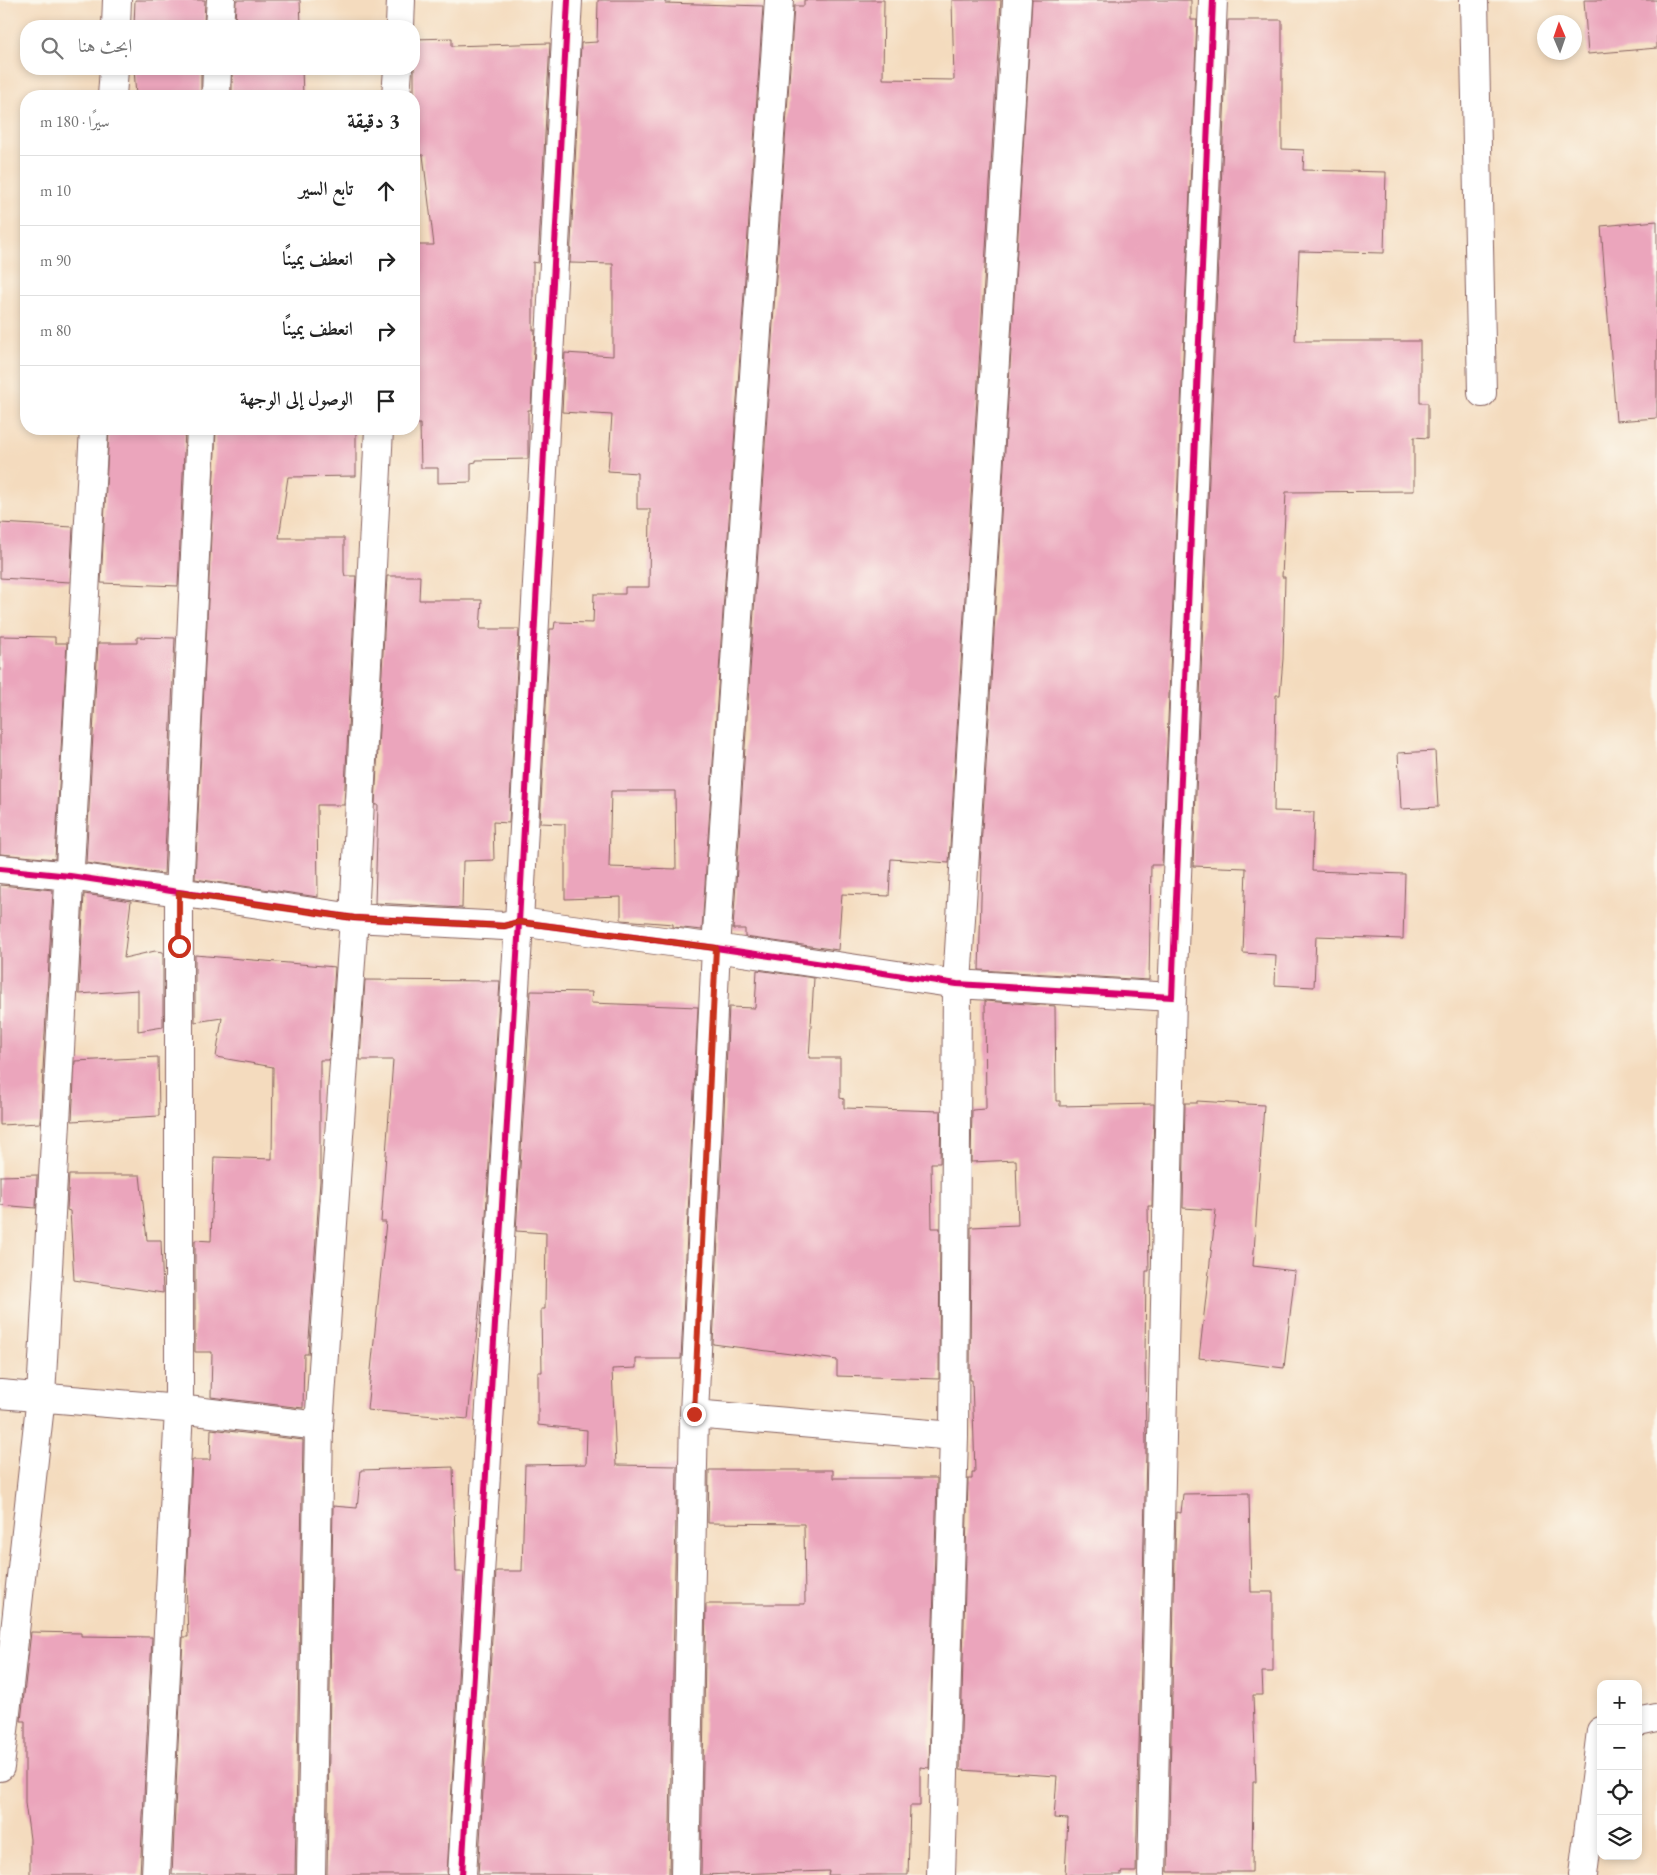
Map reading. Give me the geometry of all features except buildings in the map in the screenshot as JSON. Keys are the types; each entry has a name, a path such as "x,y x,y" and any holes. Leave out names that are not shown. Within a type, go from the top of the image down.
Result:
{"street":[{"path":"116,20 118,0"},
{"path":"219,20 220,0"},
{"path":"400,20 401,0"},
{"path":"462,1875 519,922 568,0"},
{"path":"685,1875 694,1414 716,948 779,0"},
{"path":"941,1875 954,1436 957,984 1017,0"},
{"path":"1152,1875 1172,997 1213,0"},
{"path":"1474,0 1482,393"},
{"path":"112,90 114,75"},
{"path":"216,90 217,75"},
{"path":"396,90 398,75"},
{"path":"0,1767 41,1396 94,435"},
{"path":"156,1875 179,1409 179,893 201,435"},
{"path":"311,1875 318,1426 354,918 379,435"},
{"path":"0,869 70,876 354,918 504,926 519,922 716,948 957,984 1172,997"},
{"path":"0,1394 179,1409 318,1426"},
{"path":"694,1414 954,1436"},
{"path":"1642,1721 1657,1718"},
{"path":"1583,1875 1597,1763"}],"cycle path":[{"path":"462,1875 519,922 568,0"},
{"path":"0,869 70,876 354,918 504,926 519,922 716,948 957,984 1172,997 1213,0"}],"route":[{"path":"179,946 179,893 354,918 504,926 519,922 716,948 694,1414"}]}
